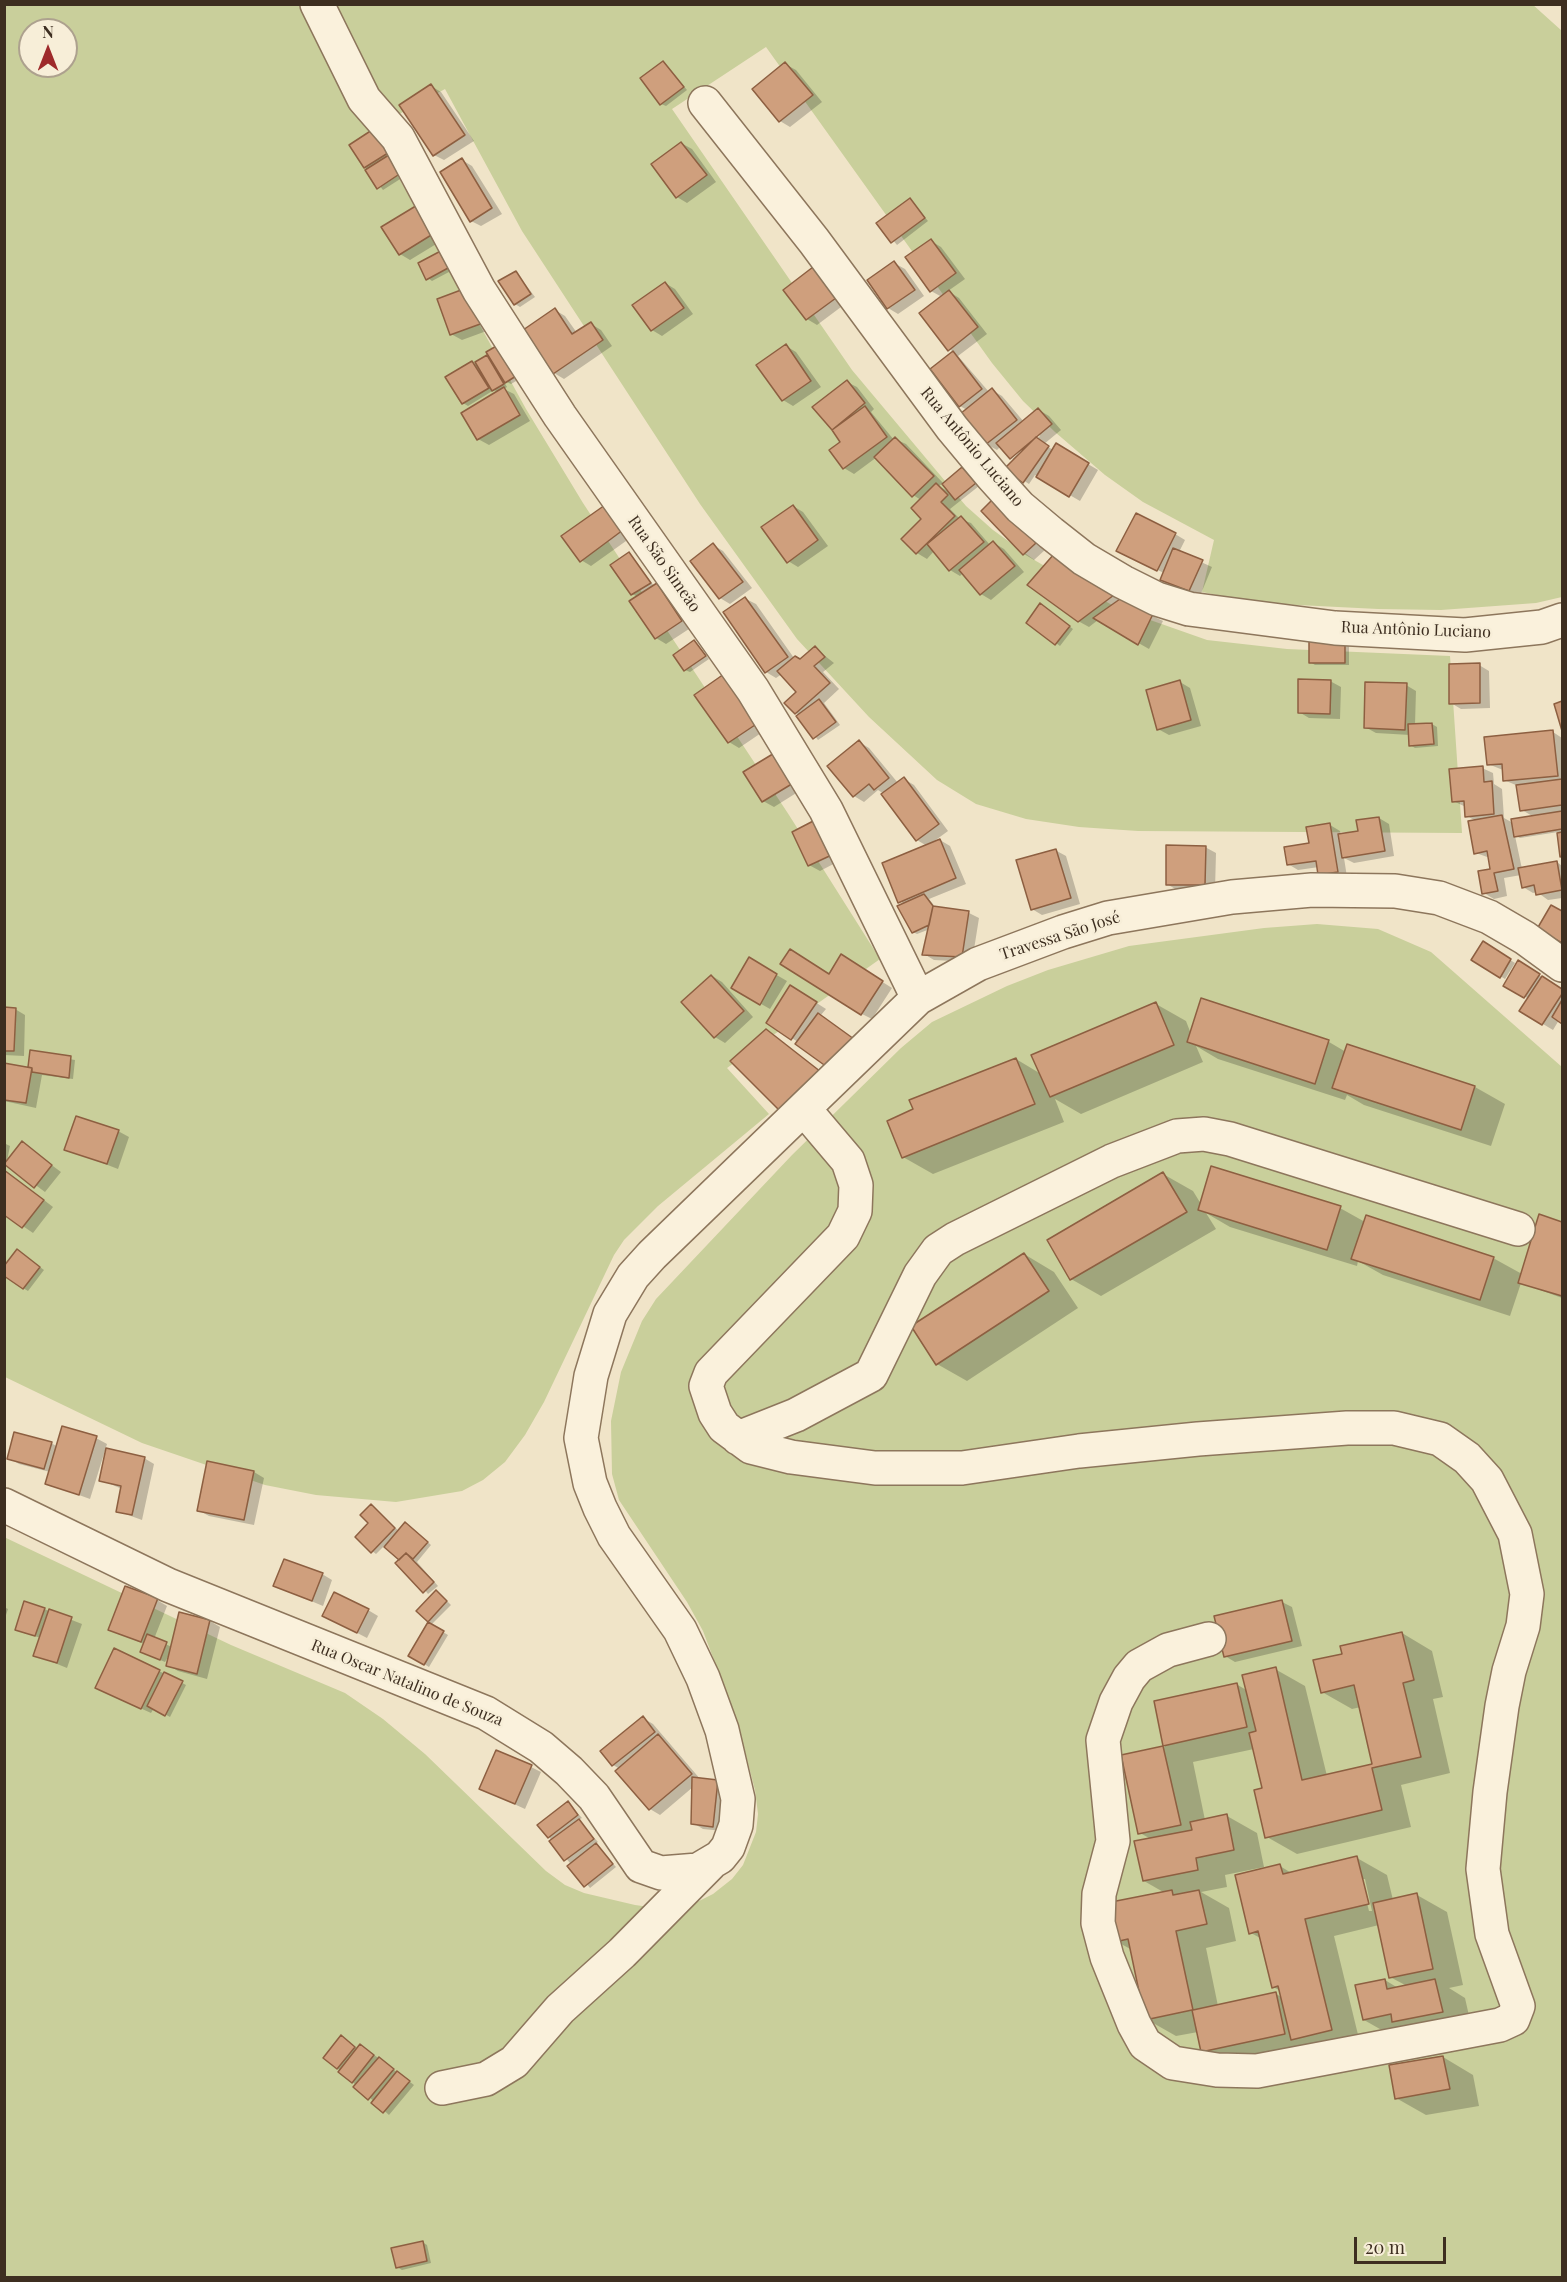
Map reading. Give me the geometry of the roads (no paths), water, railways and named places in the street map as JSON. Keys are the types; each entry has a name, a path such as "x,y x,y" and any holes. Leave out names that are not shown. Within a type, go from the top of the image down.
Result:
{"street":[{"name":"Rua São Simeão","path":"317,4 364,99 398,138 479,290 560,416 753,690 821,801 918,998"},
{"name":"Rua Antônio Luciano","path":"705,103 814,241 952,428 1020,507 1084,559 1157,599 1188,609 1335,628 1466,635 1533,628 1563,620"},
{"name":"Travessa São José","path":"710,1864 728,1847 738,1814 733,1774 722,1730 699,1669 680,1630 615,1536 600,1508 590,1483 581,1438 591,1376 610,1314 633,1276 652,1255 918,998 944,981 988,960 1108,918 1232,897 1312,890 1395,891 1439,898 1489,917 1525,938 1563,965"},
{"path":"804,1110 848,1161 856,1185 855,1211 843,1236 711,1373 706,1386 715,1413 724,1427 738,1438 766,1452 875,1468 905,1469 962,1468 1079,1451 1347,1428 1410,1430 1440,1439 1454,1447 1477,1468 1498,1499 1515,1534 1526,1582 1522,1626 1509,1671 1498,1730 1483,1869 1492,1934 1518,2006 1513,2019 1500,2025 1257,2071 1217,2070 1173,2063 1145,2044 1134,2024 1107,1956 1098,1923 1099,1894 1113,1841 1103,1740 1119,1695 1139,1666 1168,1650 1209,1639"},
{"path":"738,1438 796,1415 871,1375 920,1275 938,1250 955,1239 1112,1161 1177,1136 1204,1134 1230,1139 1518,1229"},
{"name":"Rua Oscar Natalino de Souza","path":"4,1505 168,1585 486,1713 541,1746 569,1771 594,1797 641,1866 661,1873 674,1873 698,1870 710,1864"},
{"path":"442,2088 486,2079 514,2062 566,2002 622,1953 710,1864"}]}
